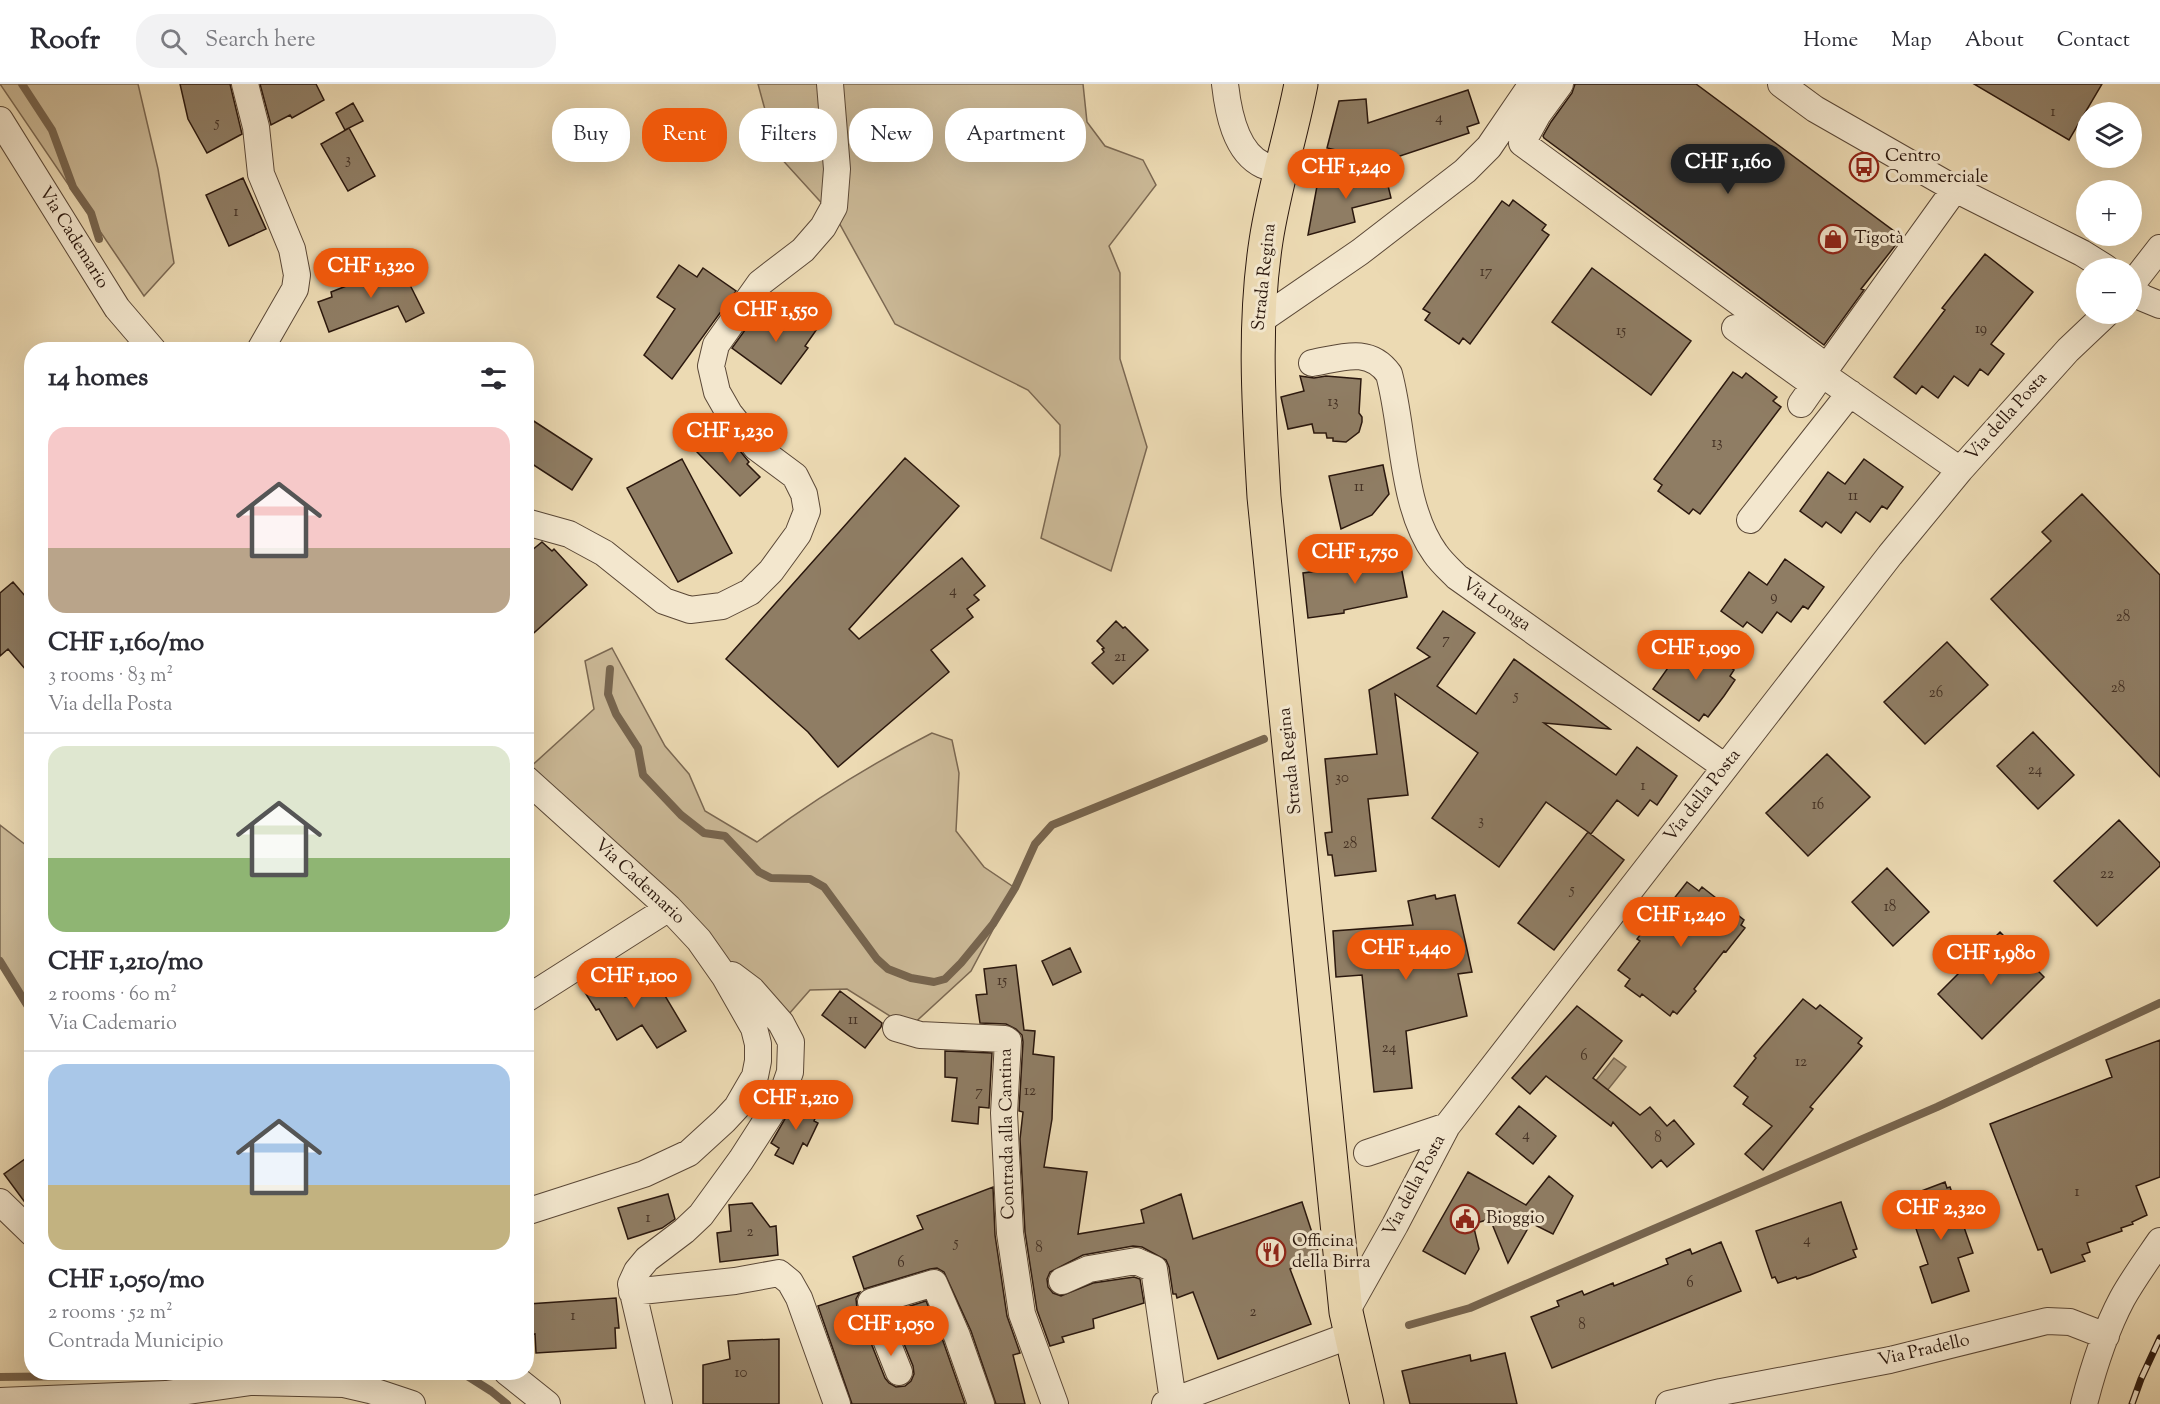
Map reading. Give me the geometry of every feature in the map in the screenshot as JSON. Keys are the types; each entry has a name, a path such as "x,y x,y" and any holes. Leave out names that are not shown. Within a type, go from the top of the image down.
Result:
{"main road":[{"name":"Strada Regina","path":"1304,93 1282,169 1266,239 1258,322 1258,390 1264,497 1348,1323 1367,1404"}],"street":[{"path":"245,84 256,127 261,174 292,249 297,275 295,289 265,342"},
{"path":"534,524 568,534 604,554 664,601 690,610 722,606 750,592 771,571 798,534 807,511 804,494 795,476 756,447 729,413 717,392 711,366 716,345 760,283 802,250 823,227 834,207 837,169 830,84"},
{"path":"1225,84 1233,125 1243,146 1263,165 1282,169"},
{"path":"1258,322 1360,252 1465,171 1489,147 1532,84"},
{"path":"1560,84 1538,114 1522,143 1816,382"},
{"path":"1781,84 1815,109 1955,189 2090,258"},
{"name":"Via Cademario","path":"0,120 117,308 146,342"},
{"path":"1816,382 1955,189"},
{"path":"2142,271 2160,248"},
{"path":"2142,296 2160,305"},
{"name":"Via della Posta","path":"1348,1323 1369,1274 1447,1126 1890,555 1960,470 2096,324"},
{"path":"1735,328 1816,382 1850,393 1960,470"},
{"name":"Via Longa","path":"1312,363 1350,356 1366,356 1375,358 1383,365 1389,374 1417,520 1434,552 1457,577 1725,767"},
{"path":"1750,520 1850,393"},
{"name":"Via Cademario","path":"534,786 669,908 699,940 745,1011 754,1028 758,1044 755,1076 737,1107 689,1153 644,1174 534,1209"},
{"path":"534,994 669,908"},
{"path":"659,1404 631,1284 637,1271 647,1259 701,1215 741,1160 781,1098 790,1072 790,1042 781,1023 752,990 715,962"},
{"name":"Contrada alla Cantina","path":"896,1028 920,1035 1005,1039 1009,1044 1004,1113 1010,1233 1022,1314 1055,1404"},
{"path":"1367,1153 1447,1126"},
{"path":"0,1203 24,1226"},
{"path":"2084,1404 2106,1336 2121,1301 2160,1241"},
{"path":"1062,1281 1089,1269 1136,1261 1154,1269 1169,1403 1348,1323"},
{"path":"632,1292 735,1281 779,1273 790,1282 799,1298 837,1404"},
{"path":"899,1372 871,1302 934,1283 957,1336 981,1404"},
{"name":"Via Pradello","path":"1670,1404 1890,1360 2047,1321 2070,1322 2106,1336"},
{"path":"517,1380 547,1404"},
{"path":"0,1401 166,1394 251,1386 344,1384 411,1404"}],"shaded area":[{"path":"0,84 138,84 158,169 174,263 144,296"},
{"path":"758,84 1083,84 1086,108 945,108 945,162 1086,162 1086,112 1087,122 1105,146 1143,160 1156,185 1109,246 1120,273 1120,359 1147,447 1111,571 1041,538 1060,455 1060,425 1028,390 895,324 838,221 784,162 837,162 837,108 765,108"},
{"path":"612,648 665,746 689,774 705,811 757,842 842,784 909,745 932,733 952,740 959,773 956,831 984,867 1015,888 971,971 909,1028 847,989 810,990 781,1023 534,777 534,764 594,709 585,661"},
{"path":"0,825 24,844 24,1001 0,961"},
{"path":"1614,1058 1626,1067 1602,1097 1590,1088"}],"building":[{"path":"180,84 230,84 242,134 207,153 188,119"},
{"path":"260,84 316,84 324,100 292,118 290,115 271,125"},
{"path":"1575,84 1696,84 1902,237 1861,289 1864,290 1824,345 1544,138 1551,122 1572,93"},
{"path":"1974,84 2102,84 2091,102 2076,102 2076,128 2069,140"},
{"path":"1468,90 1479,123 1467,127 1469,133 1385,161 1327,148 1339,101 1366,99 1368,123"},
{"path":"353,103 363,121 345,130 336,113"},
{"path":"349,128 375,176 348,191 321,144"},
{"path":"1384,169 1391,198 1352,208 1355,222 1308,235 1317,186"},
{"path":"243,178 266,229 229,246 206,195"},
{"path":"1513,200 1546,225 1542,230 1549,235 1470,344 1463,338 1459,344 1425,320 1430,313 1423,309 1502,201 1509,206"},
{"path":"1985,254 2033,292 1991,344 2004,354 1988,375 1980,369 1968,386 1954,376 1938,398 1922,386 1916,394 1894,377 1945,310 1942,308"},
{"path":"399,263 424,313 406,322 398,306 329,332 318,302 332,297 331,292"},
{"path":"679,265 697,277 703,268 736,291 672,379 644,355 675,309 657,297"},
{"path":"1592,268 1691,341 1651,395 1552,322"},
{"path":"786,307 817,329 805,346 808,348 781,384 732,348 758,312 774,323"},
{"path":"1733,372 1742,378 1746,373 1777,397 1773,401 1781,407 1700,514 1693,509 1689,514 1658,491 1662,485 1654,479"},
{"path":"1300,376 1361,379 1359,413 1362,422 1359,432 1346,442 1333,441 1333,438 1327,438 1326,433 1314,433 1312,424 1288,429 1281,397 1304,391"},
{"path":"534,421 592,459 572,490 534,465"},
{"path":"727,435 749,462 747,464 760,477 740,496 696,451"},
{"path":"905,458 959,506 849,629 859,639 962,558 985,586 974,595 979,600 967,609 973,617 931,650 949,672 838,767 808,732 726,659"},
{"path":"682,459 732,553 678,582 627,488"},
{"path":"1864,459 1903,487 1887,509 1882,506 1870,522 1856,512 1841,533 1826,522 1822,527 1800,511 1828,472 1845,484"},
{"path":"1383,465 1389,494 1372,515 1341,529 1329,476"},
{"path":"2082,494 2160,575 2160,777 1991,599 2051,541 2042,532"},
{"path":"542,542 552,551 554,549 587,585 534,633 534,548"},
{"path":"1398,551 1407,597 1344,610 1344,613 1308,618 1303,573 1358,566 1353,560"},
{"path":"1785,559 1824,587 1808,609 1803,606 1791,622 1777,612 1762,633 1747,622 1743,627 1721,611 1749,572 1767,585"},
{"path":"13,582 24,595 24,668 8,649 0,656 0,593"},
{"path":"1443,611 1475,633 1437,686 1476,714 1514,659 1610,729 1544,723 1616,775 1637,747 1677,776 1657,805 1650,800 1638,816 1617,800 1591,834 1546,802 1499,867 1432,818 1478,753 1395,694 1408,795 1368,799 1376,871 1335,876 1332,855 1328,855 1325,833 1332,832 1325,759 1377,754 1369,690 1430,657 1417,648"},
{"path":"1116,621 1148,650 1113,684 1092,663 1104,652 1102,649 1104,648 1097,641"},
{"path":"1689,638 1734,670 1730,676 1735,680 1708,717 1704,714 1699,721 1653,689"},
{"path":"1947,642 1988,685 1925,744 1884,702"},
{"path":"2033,732 2074,775 2038,809 1997,766"},
{"path":"1827,754 1870,797 1808,856 1766,813"},
{"path":"2119,820 2160,863 2160,866 2097,926 2054,881"},
{"path":"1588,832 1624,860 1554,950 1518,923"},
{"path":"1887,868 1929,912 1893,946 1852,902"},
{"path":"1687,882 1699,891 1702,887 1744,920 1741,925 1745,928 1726,952 1724,951 1677,1014 1673,1011 1670,1016 1642,994 1640,997 1625,986 1630,979 1618,970 1640,941 1637,939 1661,907 1665,910"},
{"path":"1435,895 1436,899 1455,895 1472,972 1458,974 1467,1016 1406,1031 1412,1088 1374,1092 1362,975 1336,977 1333,931 1413,925 1408,901"},
{"path":"2000,932 2044,977 1982,1039 1938,994"},
{"path":"1070,948 1081,972 1053,985 1042,961"},
{"path":"1016,965 1024,1030 1035,1031 1033,1054 1054,1057 1052,1119 1044,1167 1087,1172 1078,1234 1144,1223 1141,1210 1181,1194 1193,1239 1302,1202 1320,1257 1290,1269 1311,1324 1218,1359 1193,1292 1177,1298 1176,1294 1173,1294 1166,1260 1142,1247 1133,1246 1083,1255 1050,1272 1047,1279 1048,1287 1053,1293 1061,1296 1093,1283 1134,1277 1140,1279 1144,1303 1093,1319 1094,1328 1062,1337 1064,1342 1050,1346 1037,1310 1025,1232 1020,1139 1023,1112 1019,1111 1022,1035 1006,1024 980,1023 976,995 987,994 984,969"},
{"path":"609,969 625,997 655,979 686,1031 657,1048 642,1025 617,1040 599,1009 596,1010 581,986"},
{"path":"840,991 882,1023 865,1048 822,1015"},
{"path":"1803,999 1816,1009 1820,1005 1862,1038 1858,1043 1862,1046 1810,1107 1813,1109 1763,1170 1745,1154 1772,1126 1743,1104 1748,1097 1734,1086 1756,1058 1754,1056"},
{"path":"1577,1006 1622,1041 1593,1078 1640,1115 1650,1107 1667,1126 1674,1120 1694,1144 1667,1167 1661,1160 1652,1168 1613,1122 1611,1126 1546,1076 1530,1094 1512,1078"},
{"path":"2160,1040 2160,1177 2136,1186 2147,1215 2121,1228 2122,1231 2087,1243 2090,1252 2082,1255 2085,1261 2051,1273 2042,1249 2038,1250 1990,1124 2112,1077 2106,1060"},
{"path":"945,1051 992,1053 989,1108 979,1107 978,1124 952,1121 957,1078 945,1077"},
{"path":"797,1098 811,1104 809,1107 818,1111 814,1121 818,1123 807,1146 803,1143 793,1164 775,1155 779,1148 771,1143"},
{"path":"1519,1106 1556,1136 1533,1164 1496,1134"},
{"path":"24,1160 24,1201 4,1174"},
{"path":"1468,1172 1526,1205 1549,1176 1573,1196 1553,1234 1531,1223 1508,1263 1490,1219 1473,1224 1479,1249 1465,1274 1423,1251"},
{"path":"1945,1182 1947,1188 1950,1187 1973,1253 1958,1258 1969,1291 1932,1303 1920,1267 1928,1264 1907,1202 1917,1198 1916,1193"},
{"path":"993,1187 995,1235 1007,1316 1020,1353 1013,1355 1025,1404 996,1404 971,1331 944,1272 937,1268 930,1269 864,1289 853,1257 923,1229 917,1216"},
{"path":"668,1194 675,1219 662,1228 628,1239 618,1208"},
{"path":"1841,1202 1857,1249 1853,1250 1856,1257 1797,1279 1796,1277 1778,1283 1775,1277 1772,1278 1756,1231"},
{"path":"752,1203 770,1227 776,1226 778,1255 720,1262 717,1233 731,1231 729,1205"},
{"path":"1721,1242 1741,1291 1552,1368 1531,1317 1559,1306 1557,1301 1582,1291 1584,1295 1613,1283 1614,1286 1668,1264 1666,1259 1690,1249 1692,1254"},
{"path":"860,1292 856,1299 857,1308 885,1378 896,1387 905,1386 914,1374 913,1366 891,1312 926,1301 965,1404 852,1404 818,1306"},
{"path":"616,1298 619,1328 615,1328 616,1348 536,1353 534,1304"},
{"path":"779,1339 779,1404 703,1404 703,1365 730,1359 728,1341"},
{"path":"1505,1353 1517,1404 1410,1404 1402,1371 1470,1355 1471,1361"}],"waterway":[{"path":"22,84 52,130 73,187 91,213 99,239"},
{"path":"610,669 608,694 616,714 638,748 643,775 681,815 704,833 725,836 759,872 771,878 810,879 824,887 877,959 888,969 911,978 934,982 945,979 993,924 1015,888 1035,844 1052,825 1264,739"},
{"path":"0,961 24,1000"},
{"path":"1409,1325 1470,1308 1937,1107 2160,1003"},
{"path":"0,1377 24,1377"},
{"path":"474,1380 507,1404"}],"railway":[{"path":"2132,1404 2160,1338"}],"place":[{"name":"Centro Commerciale","path":"1864,167"},
{"name":"Tigotà","path":"1833,239"},
{"name":"Bioggio","path":"1465,1219"},
{"name":"Officina della Birra","path":"1271,1252"}]}
